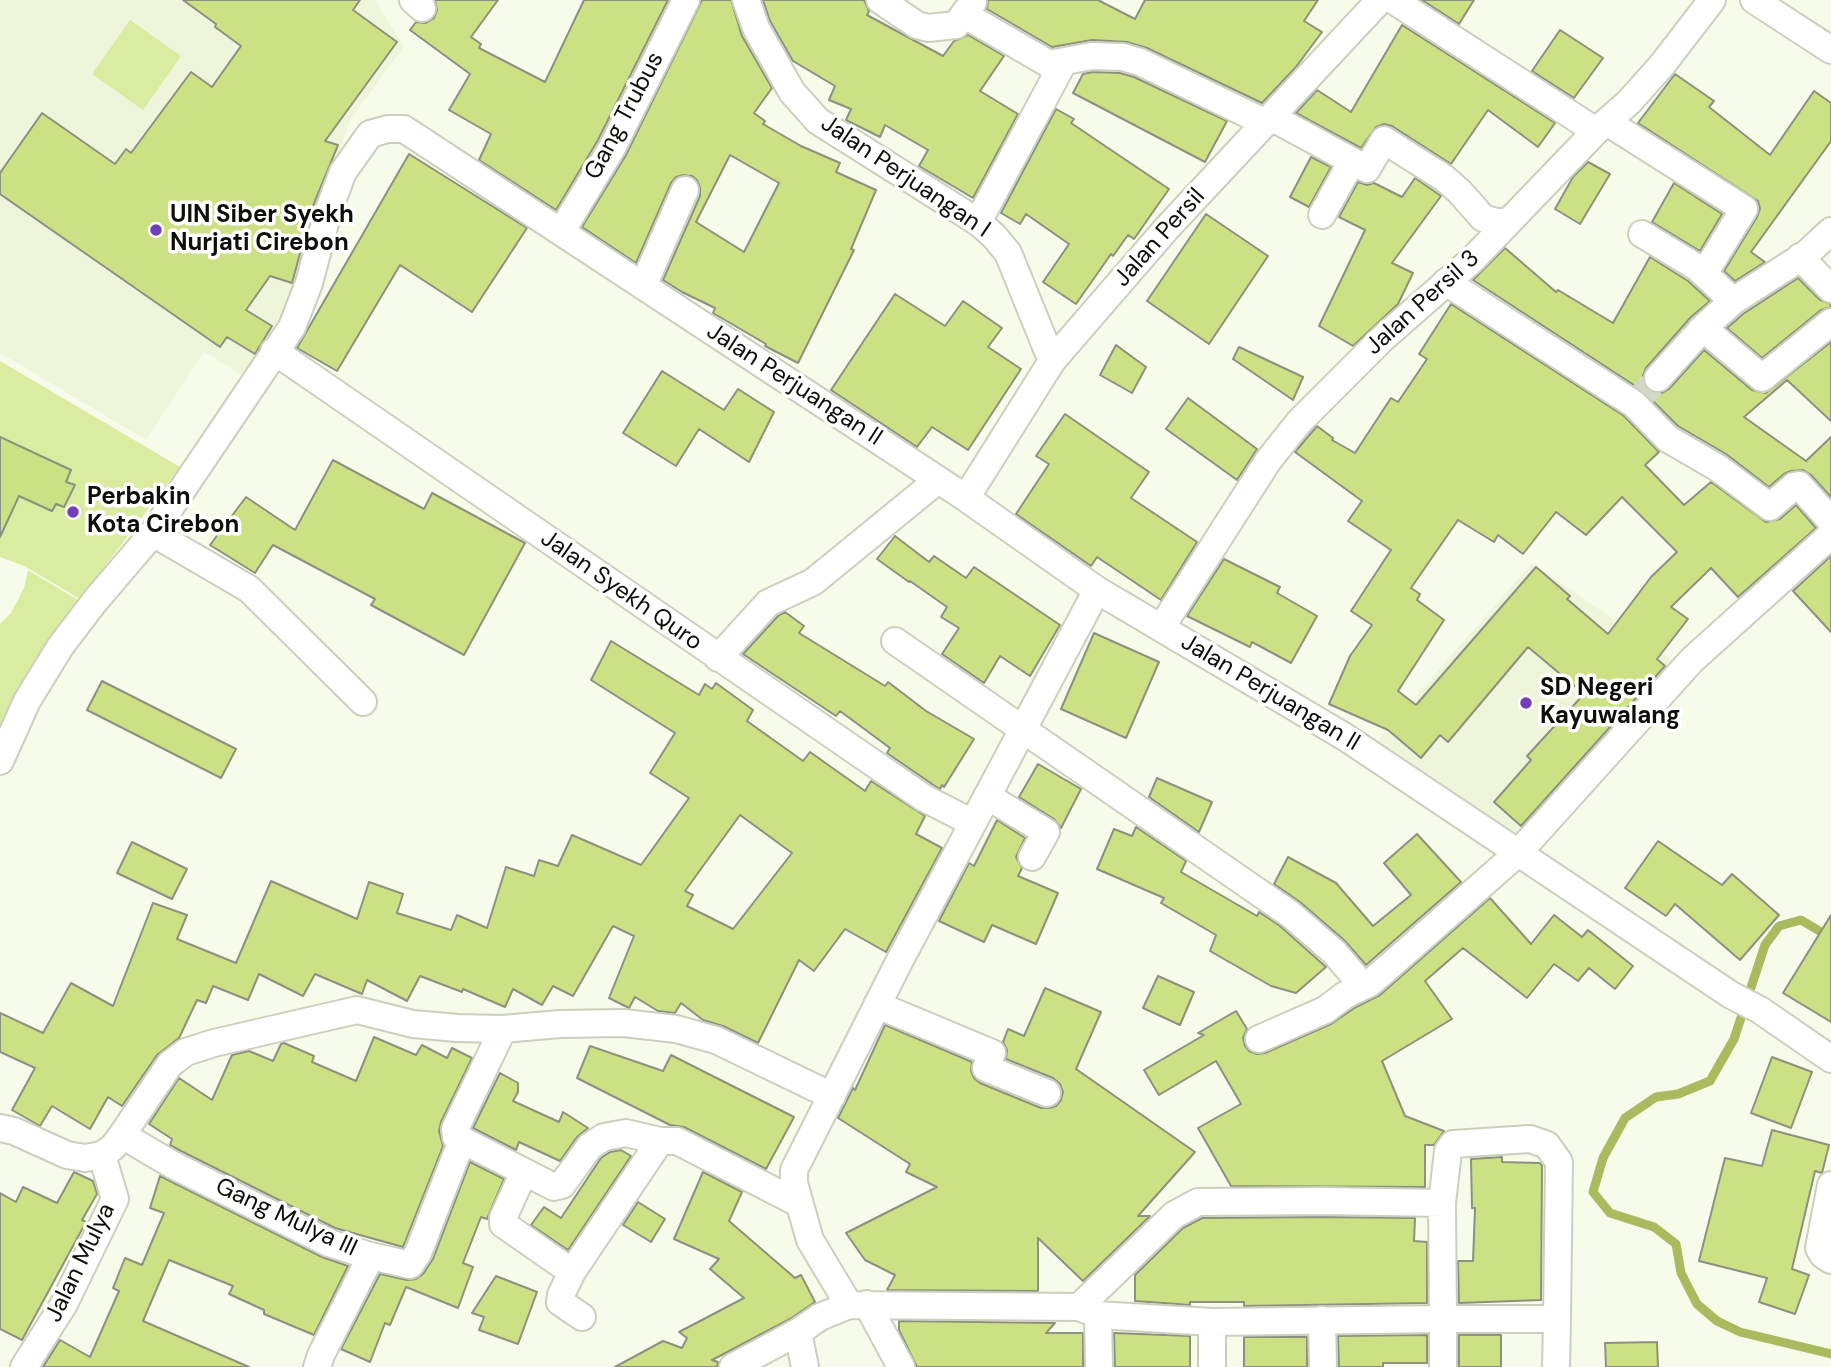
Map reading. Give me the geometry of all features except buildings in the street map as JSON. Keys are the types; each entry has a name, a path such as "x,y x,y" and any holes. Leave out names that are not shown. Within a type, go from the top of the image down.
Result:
{"street":[{"name":"Gang Trubus","path":"561,232 612,148 687,0"},
{"name":"Jalan Perjuangan I","path":"746,0 756,28 792,92 818,121 978,222 994,236 1008,253 1052,361"},
{"path":"880,0 916,25 928,29 956,25 969,8 1038,59 1049,64 1092,56 1123,57 1140,62 1268,120 1367,169 1384,140 1444,178 1483,218 1508,222"},
{"name":"Jalan Persil","path":"966,498 1052,361 1167,228 1380,0"},
{"path":"1393,0 1744,209 1704,274"},
{"name":"Jalan Persil 3","path":"1161,628 1268,461 1299,422 1381,339 1472,260 1602,126 1629,102 1662,65 1712,0"},
{"path":"1754,0 1831,50"},
{"path":"978,222 1063,62"},
{"name":"Jalan Perjuangan II","path":"0,761 27,701 60,647 94,601 153,533 292,327 309,283 328,212 343,172 374,132 388,129 408,130 966,498 1097,590 1345,737 1831,1059"},
{"path":"1322,215 1352,161"},
{"path":"643,286 685,190"},
{"path":"1658,378 1703,328 1733,301 1800,257 1831,231"},
{"path":"1642,234 1698,268 1733,301"},
{"path":"1800,257 1831,289"},
{"path":"1446,282 1634,404 1668,439 1718,468 1769,507 1794,486 1799,485 1831,521"},
{"path":"1703,328 1762,378 1831,322"},
{"name":"Jalan Syekh Quro","path":"274,351 924,798 973,823"},
{"path":"718,658 768,603 813,582 939,480"},
{"path":"153,533 249,589 363,702"},
{"path":"1259,1039 1317,1014 1363,986 1392,964 1519,852 1692,660 1831,534"},
{"path":"901,1367 810,1240 794,1183 794,1170 986,796 1097,590"},
{"path":"895,641 1290,914 1334,952 1363,986"},
{"path":"986,796 1046,832 1032,857"},
{"path":"877,1005 992,1054 986,1068 1047,1093"},
{"path":"0,1128 14,1130 67,1154 85,1158 102,1155 113,1147 122,1135 170,1063 186,1052 356,1010 413,1024 503,1029 560,1024 624,1023 676,1029 716,1040 832,1096"},
{"path":"503,1029 455,1129 456,1137 554,1187 562,1185 590,1146 604,1137 626,1133 660,1141 677,1141 799,1203"},
{"name":"Gang Mulya III","path":"122,1135 173,1165 329,1243 410,1265 418,1254 462,1140"},
{"path":"1443,1367 1441,1203 1448,1151 1453,1144 1530,1139 1547,1145 1559,1162 1556,1367"},
{"path":"582,1317 560,1302 561,1294 572,1272 660,1141"},
{"name":"Jalan Mulya","path":"24,1367 64,1304 114,1199 102,1155"},
{"path":"524,1172 503,1218 503,1224 572,1272"},
{"path":"1831,1185 1819,1248 1823,1255 1831,1260"},
{"path":"1088,1311 1174,1215 1198,1202 1441,1203"},
{"path":"317,1367 371,1256"},
{"path":"733,1367 820,1317 858,1304 1088,1311 1212,1321 1557,1319"},
{"path":"1088,1311 1099,1367"},
{"path":"1322,1320 1323,1367"},
{"path":"1212,1321 1212,1367"},
{"path":"798,1332 805,1367"}],"shaded area":[{"name":"UIN Siber Syekh Nurjati Cirebon","path":"0,0 375,0 404,47 350,120 285,308 242,375 204,352 146,440 0,353"},
{"name":"SD Negeri Kayuwalang","path":"1532,563 1677,663 1521,840 1375,743"}],"green space":[{"path":"130,20 181,56 143,110 92,74"},
{"name":"Perbakin Kota Cirebon","path":"0,361 180,467 80,599 24,566 0,557"},
{"path":"28,570 78,600 40,656 0,733 0,624 11,613 24,588"}],"waterway":[{"path":"1831,938 1801,920 1779,926 1765,945 1734,1039 1710,1081 1678,1094 1656,1097 1625,1118 1603,1158 1593,1192 1610,1213 1654,1227 1676,1244 1681,1273 1697,1304 1717,1321 1740,1332 1831,1354"}],"tunnel":[{"path":"1634,404 1658,378"}],"place":[{"name":"UIN Siber Syekh Nurjati Cirebon","path":"156,230"},
{"name":"Perbakin Kota Cirebon","path":"73,512"},
{"name":"SD Negeri Kayuwalang","path":"1526,703"}]}
